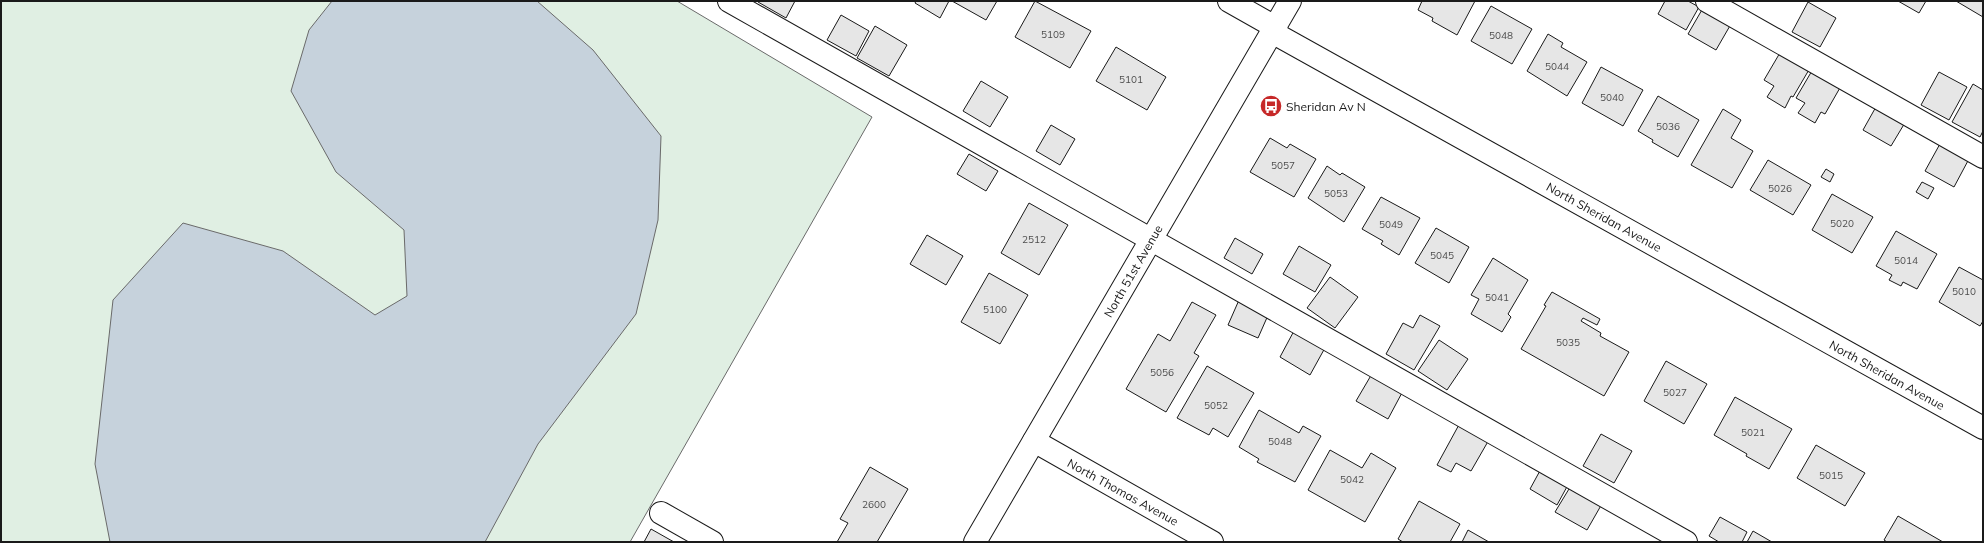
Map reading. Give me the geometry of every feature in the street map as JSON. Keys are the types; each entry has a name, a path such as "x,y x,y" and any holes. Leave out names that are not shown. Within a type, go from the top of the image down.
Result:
{"street":[{"path":"729,1 1686,542"},
{"name":"North Sheridan Avenue","path":"1229,1 1275,27 1279,36 1983,428"},
{"name":"North 51st Avenue","path":"975,542 1290,1"},
{"path":"1707,1 1983,157"},
{"name":"North Thomas Avenue","path":"1034,441 1212,542"},
{"path":"661,513 712,542"}],"green space":[{"path":"1,1 677,1 872,117 630,542 1,542"}],"shaded area":[{"path":"332,1 537,1 593,50 661,136 658,220 636,314 538,444 485,542 110,542 95,464 113,300 183,223 283,251 375,315 407,296 404,230 336,172 291,91 309,30"}],"building":[{"path":"795,1 786,18 758,2"},
{"path":"916,1 949,1 940,18 915,3"},
{"path":"952,1 997,1 986,20"},
{"path":"1035,1 1091,31 1070,68 1015,37"},
{"path":"1422,1 1475,1 1457,35 1432,21 1433,18 1418,10"},
{"path":"1665,1 1688,1 1699,7 1686,30 1658,14"},
{"path":"1898,1 1926,1 1919,13"},
{"path":"1956,1 1983,1 1983,17"},
{"path":"1808,2 1836,18 1820,47 1792,32"},
{"path":"1491,6 1532,29 1512,64 1471,41"},
{"path":"1703,8 1731,24 1716,50 1688,34"},
{"path":"841,15 869,31 856,56 827,40"},
{"path":"875,26 907,45 889,76 857,58"},
{"path":"1548,34 1563,43 1561,47 1587,62 1567,96 1527,71"},
{"path":"1116,47 1166,77 1147,110 1096,81"},
{"path":"1781,51 1810,68 1793,97 1791,96 1785,108 1767,97 1774,86 1764,80"},
{"path":"1601,67 1643,90 1623,126 1582,103"},
{"path":"1813,69 1841,86 1825,114 1821,112 1815,123 1798,113 1805,103 1796,98"},
{"path":"1939,72 1967,87 1949,120 1921,105"},
{"path":"981,81 1008,97 990,127 963,111"},
{"path":"1973,84 1983,90 1983,131 1980,137 1952,122"},
{"path":"1658,96 1699,120 1678,157 1652,142 1653,140 1638,131"},
{"path":"1877,105 1906,121 1891,146 1863,130"},
{"path":"1723,109 1741,120 1731,138 1753,151 1732,188 1691,165"},
{"path":"1051,125 1075,139 1060,165 1036,151"},
{"path":"1270,138 1287,148 1290,144 1316,159 1294,197 1250,172"},
{"path":"1941,142 1970,157 1954,187 1925,171"},
{"path":"969,154 998,171 986,191 957,174"},
{"path":"1768,160 1811,185 1793,215 1750,190"},
{"path":"1327,166 1340,175 1342,173 1365,187 1344,222 1308,198"},
{"path":"1826,169 1834,174 1830,182 1821,177"},
{"path":"1922,182 1934,188 1928,199 1916,192"},
{"path":"1832,194 1873,217 1852,253 1812,230"},
{"path":"1381,197 1420,218 1399,255 1381,244 1383,241 1362,229"},
{"path":"1029,203 1068,225 1039,275 1001,253"},
{"path":"1436,228 1469,247 1449,283 1415,263"},
{"path":"1896,231 1937,254 1917,289 1903,282 1901,286 1889,280 1892,275 1876,266"},
{"path":"927,235 963,256 946,285 910,264"},
{"path":"1235,238 1263,254 1252,274 1224,258"},
{"path":"1299,246 1331,265 1315,292 1283,274"},
{"path":"1493,258 1528,280 1508,314 1511,317 1502,332 1471,314 1479,299 1471,295"},
{"path":"1959,267 1983,280 1983,321 1980,326 1939,302"},
{"path":"989,273 1028,295 1000,344 961,322"},
{"path":"1330,277 1358,297 1335,328 1307,308"},
{"path":"1552,292 1600,319 1597,325 1583,318 1581,321 1601,333 1600,336 1629,352 1604,396 1521,349 1546,306 1544,305"},
{"path":"1239,300 1269,313 1258,338 1228,325"},
{"path":"1192,302 1216,315 1194,353 1199,356 1166,412 1126,389 1158,334 1170,341"},
{"path":"1420,315 1440,326 1414,370 1386,354 1403,323 1413,328"},
{"path":"1295,329 1326,346 1310,375 1280,357"},
{"path":"1439,340 1468,359 1447,390 1418,371"},
{"path":"1666,361 1707,384 1684,424 1644,401"},
{"path":"1207,366 1254,393 1228,437 1213,428 1209,435 1177,418"},
{"path":"1373,372 1404,389 1388,419 1356,401"},
{"path":"1735,397 1792,429 1769,469 1714,435"},
{"path":"1259,410 1299,433 1303,426 1321,436 1295,482 1257,462 1259,459 1239,447"},
{"path":"1461,421 1490,438 1471,471 1456,463 1451,472 1437,465"},
{"path":"1601,434 1632,451 1614,483 1583,466"},
{"path":"1816,445 1865,473 1845,506 1797,478"},
{"path":"1330,450 1362,468 1371,453 1396,468 1365,522 1308,490"},
{"path":"870,467 908,489 877,542 837,542 848,523 840,519"},
{"path":"1542,467 1569,483 1557,505 1530,489"},
{"path":"1572,484 1603,502 1587,530 1555,512"},
{"path":"1419,501 1460,524 1450,542 1403,542 1398,539"},
{"path":"1898,516 1943,542 1887,542 1884,540"},
{"path":"1720,517 1747,532 1742,542 1719,542 1709,536"},
{"path":"651,529 674,542 644,542"},
{"path":"1468,530 1489,542 1462,542"},
{"path":"1753,531 1772,542 1747,542"}],"place":[{"name":"Sheridan Av N","path":"1271,106"}]}
